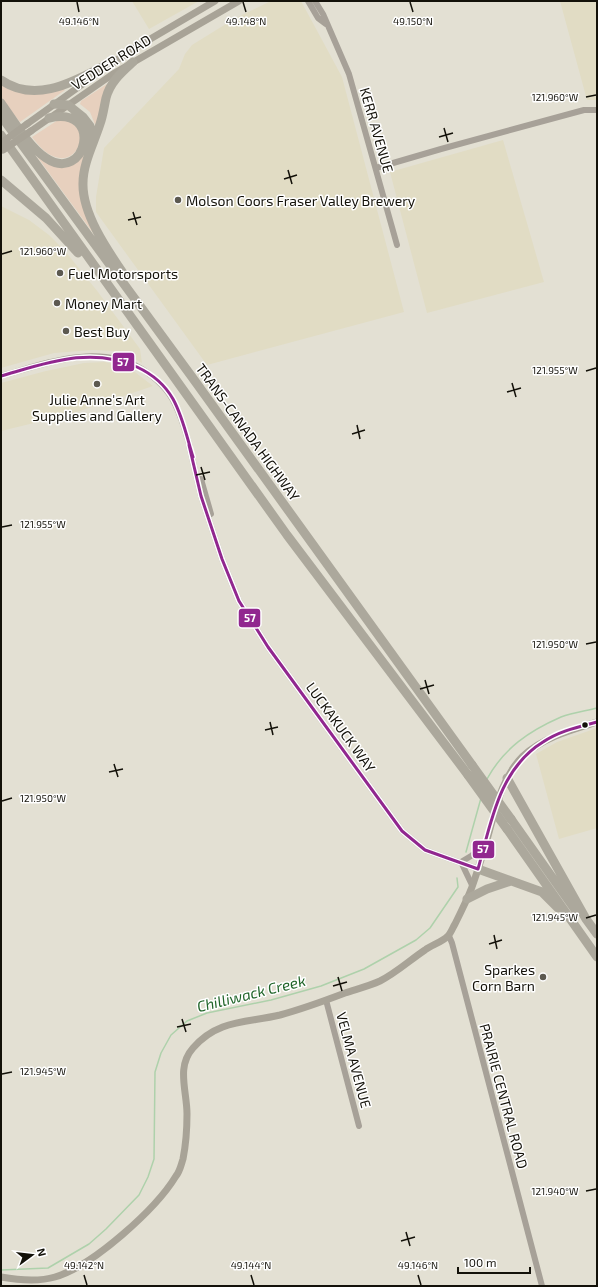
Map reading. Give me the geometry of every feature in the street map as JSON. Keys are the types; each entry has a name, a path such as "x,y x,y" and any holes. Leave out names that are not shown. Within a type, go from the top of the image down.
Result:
{"highway":[{"path":"1,80 16,88 26,91 45,91 65,85 114,61"},
{"path":"133,62 111,85 106,98 101,120 84,172 84,202 94,226 122,272 192,377"},
{"path":"1,103 36,149 46,158 59,163 73,160 81,152 84,142 84,135 80,125 75,120 64,116 49,118"},
{"path":"54,104 68,105 87,121 90,126 92,147"},
{"name":"TRANS-CANADA HIGHWAY","path":"1,116 192,377 597,939"},
{"name":"TRANS-CANADA HIGHWAY","path":"1,135 287,535 468,775 597,958"},
{"path":"1,180 46,218 72,246 140,330"},
{"path":"1,190 27,203"},
{"path":"507,778 586,919 597,934"},
{"path":"478,869 542,892 558,908 597,958"},
{"path":"467,899 487,889 511,881"}],"main road":[{"name":"VEDDER ROAD","path":"2,151 54,104 114,61 215,1"},
{"name":"VEDDER ROAD","path":"1,143 49,118 94,86 239,1"},
{"path":"1,1277 33,1280 54,1278 71,1271 87,1262 113,1242 160,1197 178,1174 182,1162 185,1149 187,1113 183,1076 186,1059 201,1039 214,1030 228,1024 278,1015 380,981 400,969 430,946 449,936 467,899 486,844 499,797 507,778 514,767 523,757 542,742 565,731 597,722"}],"street":[{"name":"KERR AVENUE","path":"308,1 318,18 326,24"},
{"name":"KERR AVENUE","path":"315,1 323,14 326,24 336,42 349,74 397,244"},
{"path":"376,168 449,146 584,110 596,110"},
{"name":"LUCKAKUCK WAY","path":"1,376 61,360 102,356 127,362 148,373 160,382 168,392 181,417 201,496 222,560 239,601 268,647 402,831 425,850 478,869"},
{"path":"472,885 461,862 478,852 486,844"},
{"name":"PRAIRIE CENTRAL ROAD","path":"449,936 542,1286"},
{"name":"VELMA AVENUE","path":"326,1000 359,1126"}],"shaded area":[{"path":"132,1 199,1 149,29"},
{"path":"271,1 301,1 342,77 404,312 207,365 96,212 96,197 104,148 179,69 185,54 192,45 234,19"},
{"path":"560,1 597,1 597,100 587,100"},
{"path":"107,84 108,85 96,127 90,112 80,104 81,101"},
{"path":"1,85 63,88 65,90 20,122 1,98"},
{"path":"58,120 71,123 79,131 80,140 77,150 70,156 59,158 46,152 32,137"},
{"path":"503,140 544,282 427,313 390,172"},
{"path":"30,147 59,165 85,151 86,152 82,172 96,237"},
{"path":"1,206 29,220 49,235 65,251 98,292 140,349 142,363 125,353 93,350 54,353 1,368"},
{"path":"105,362 131,369 153,386 71,414 1,431 1,383 84,363"},
{"path":"597,728 597,828 559,839 536,754 557,742"}],"waterway":[{"name":"Chilliwack Creek","path":"487,779 509,749 538,728 561,717 597,708"},
{"name":"Chilliwack Creek","path":"466,852 481,798"},
{"name":"Chilliwack Creek","path":"1,1270 48,1268 89,1244 139,1195 148,1177 154,1159 155,1072 161,1053 171,1035 187,1021 207,1013 271,1000 321,986 364,969 416,940 430,928 458,887 457,878"}],"transit line":[{"name":"57","path":"1,376 52,362 86,357 120,361 137,367 158,380 173,399 182,420 193,457"},
{"name":"57","path":"189,445 201,496 222,559 239,601 268,647 402,831 425,850 478,869 487,834 499,798 516,767 528,753 549,738 569,730 597,722"}],"place":[{"name":"Molson Coors Fraser Valley Brewery","path":"178,200"},
{"name":"Fuel Motorsports","path":"60,273"},
{"name":"Money Mart","path":"57,303"},
{"name":"Best Buy","path":"66,331"},
{"name":"Julie Anne's Art Supplies and Gallery","path":"97,384"},
{"name":"Sparkes Corn Barn","path":"543,977"}]}
